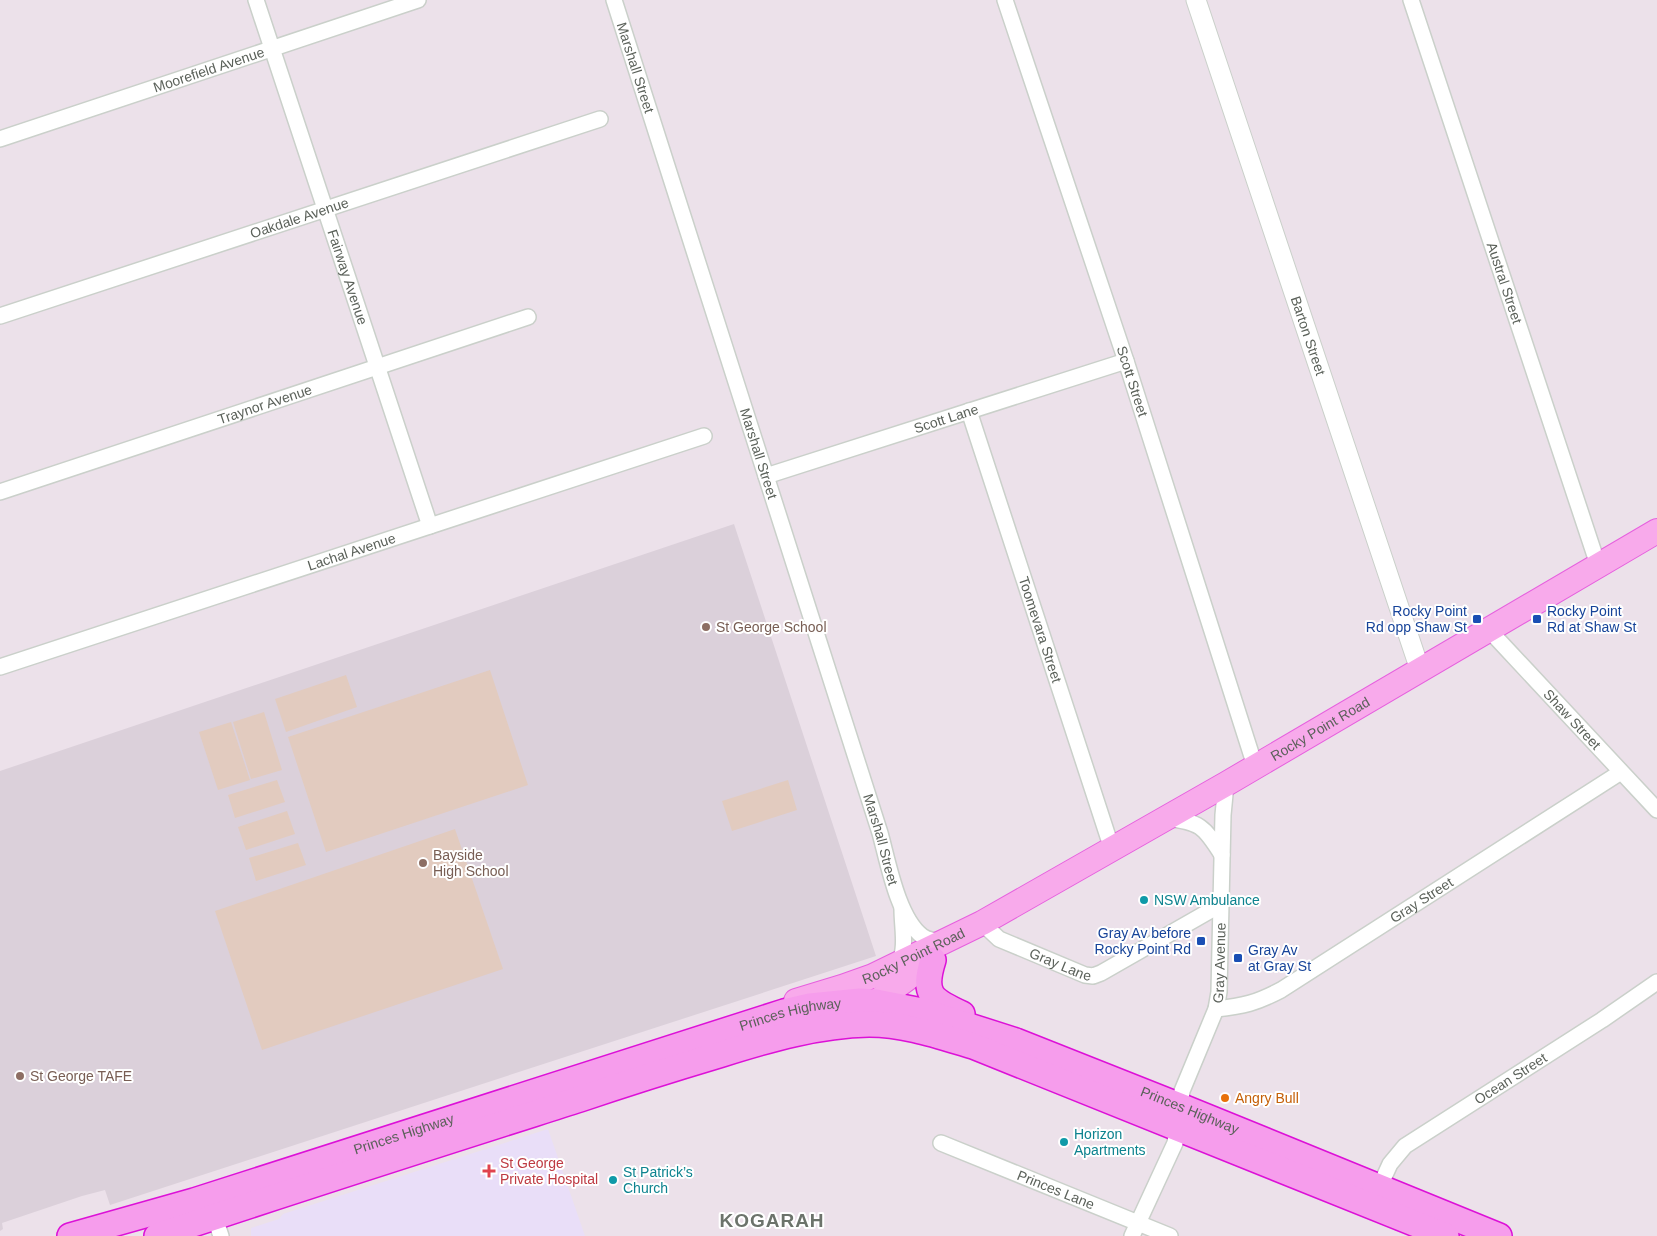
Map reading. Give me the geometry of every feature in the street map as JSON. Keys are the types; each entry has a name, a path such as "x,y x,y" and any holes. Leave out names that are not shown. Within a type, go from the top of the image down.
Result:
{"highway":[{"path":"939,950 928,979 932,994 937,1001 1016,1041"},
{"name":"Princes Highway","path":"157,1236 704,1037 784,1012 810,1006 850,1002 876,1002 922,1011 1016,1041 1179,1117 1446,1236"},
{"name":"Princes Highway","path":"70,1236 215,1216 705,1059 785,1036 844,1026 888,1025 932,1034 1179,1117 1379,1188 1498,1236"}],"main road":[{"name":"Rocky Point Road","path":"844,1026 939,950 1226,784 1657,530"},
{"name":"Rocky Point Road","path":"704,1037 729,1020 842,987 939,950"}],"street":[{"name":"Fairway Avenue","path":"256,0 430,526"},
{"name":"Moorefield Avenue","path":"0,139 418,0"},
{"name":"Marshall Street","path":"614,0 902,908 904,954 899,964"},
{"name":"Scott Street","path":"1005,0 1126,361 1254,766"},
{"name":"Barton Street","path":"1196,0 1420,670"},
{"name":"Austral Street","path":"1411,0 1598,565"},
{"name":"Oakdale Avenue","path":"0,316 600,120"},
{"name":"Traynor Avenue","path":"0,492 528,317"},
{"name":"Scott Lane","path":"766,476 1126,361"},
{"name":"Toomevara Street","path":"969,411 1112,850"},
{"name":"Lachal Avenue","path":"0,667 704,436"},
{"name":"Shaw Street","path":"1489,630 1657,810"},
{"name":"Gray Street","path":"1216,1009 1244,1006 1262,1000 1281,990 1621,772"},
{"name":"Gray Avenue","path":"1179,1117 1182,1091 1216,1009 1226,784"},
{"path":"1166,818 1199,825 1208,834 1222,855"},
{"name":"Gray Lane","path":"982,924 999,939 1085,976 1093,976 1220,905"},
{"name":"Marshall Street","path":"902,908 922,936 934,940 939,950"},
{"name":"Ocean Street","path":"1379,1188 1390,1164 1405,1146 1602,1020 1657,982"},
{"path":"1135,1230 1175,1143 1179,1117"},
{"name":"Princes Lane","path":"941,1143 1135,1230 1170,1236"}],"shaded area":[{"name":"Bayside High School","path":"734,524 876,956 110,1205 105,1190 82,1196 2,1223 3,1229 0,1231 0,771"},
{"path":"490,670 528,785 326,852 288,737"},
{"path":"346,675 357,707 286,732 275,699"},
{"path":"264,712 282,770 251,779 233,722"},
{"path":"231,722 250,780 218,790 199,732"},
{"path":"277,780 285,802 235,818 228,795"},
{"path":"788,780 797,810 732,831 722,801"},
{"path":"287,811 295,834 246,850 238,827"},
{"path":"455,829 503,969 262,1050 215,911"},
{"path":"298,843 306,865 256,881 249,858"},
{"name":"St George Private Hospital","path":"548,1129 585,1236 251,1236 251,1228 279,1219 283,1214"}],"place":[{"name":"Rocky Point Rd opp Shaw St","path":"1477,619"},
{"name":"Rocky Point Rd at Shaw St","path":"1537,619"},
{"name":"St George School","path":"706,627"},
{"name":"Bayside High School","path":"423,863"},
{"name":"NSW Ambulance","path":"1144,900"},
{"name":"Gray Av before Rocky Point Rd","path":"1201,941"},
{"name":"Gray Av at Gray St","path":"1238,958"},
{"name":"St George TAFE","path":"20,1076"},
{"name":"Angry Bull","path":"1225,1098"},
{"name":"Horizon Apartments","path":"1064,1142"},
{"name":"St George Private Hospital","path":"489,1171"},
{"name":"St Patrick’s Church","path":"613,1180"}],"district":[{"name":"KOGARAH","path":"772,1220"}]}
